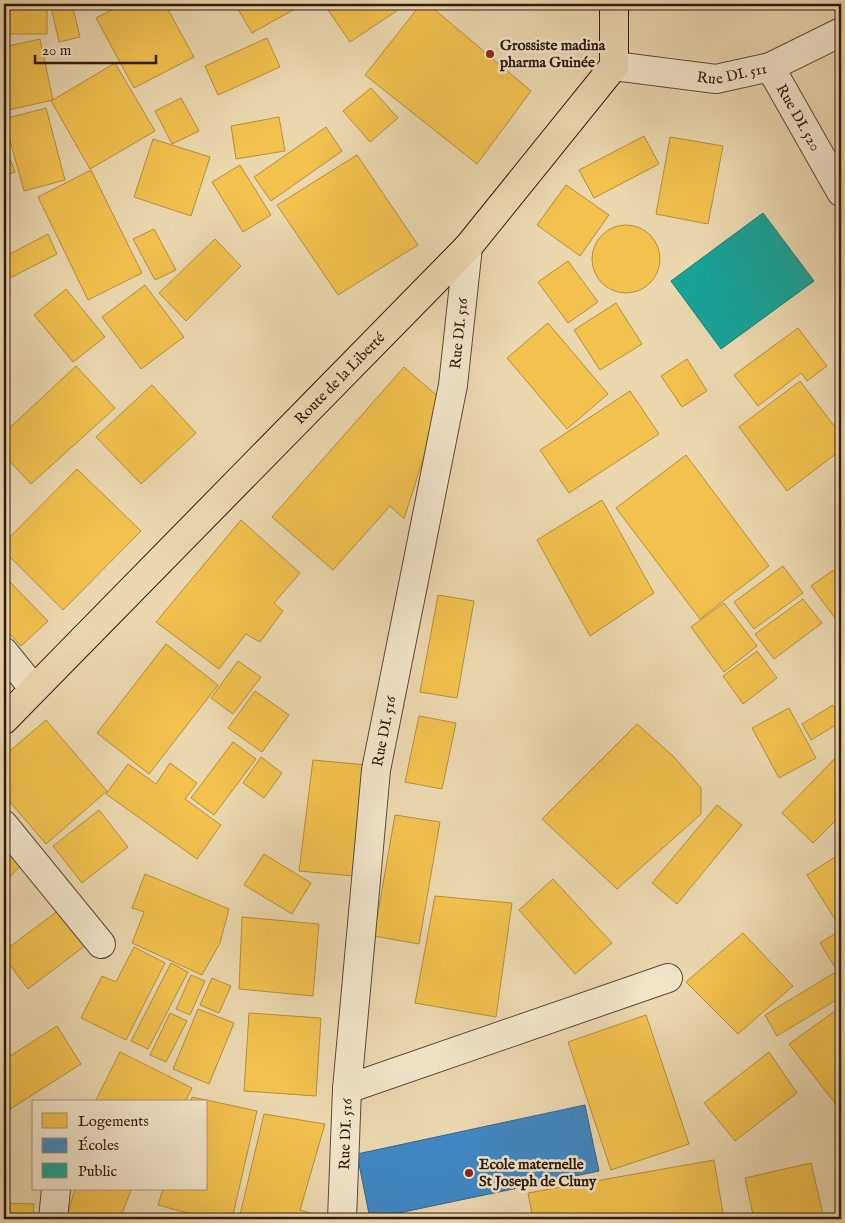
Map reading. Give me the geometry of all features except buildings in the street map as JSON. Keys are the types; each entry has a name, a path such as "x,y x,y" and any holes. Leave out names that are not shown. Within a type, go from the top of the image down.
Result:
{"main road":[{"path":"614,4 614,66"},
{"name":"Route de la Liberté","path":"4,720 468,248 614,66"}],"street":[{"name":"Rue DI. 511","path":"614,66 716,79 770,67 841,32"},
{"name":"Rue DI. 520","path":"770,67 841,192"},
{"name":"Rue DI. 516","path":"342,1219 347,1089 376,770 453,385 468,248"},
{"path":"4,652 34,689"},
{"path":"4,825 100,944"},
{"path":"347,1089 668,978"},
{"path":"53,1219 56,1190"}],"place":[{"name":"Grossiste madina pharma Guinée","path":"490,54"},
{"name":"Ecole maternelle St Joseph de Cluny","path":"469,1173"}]}
